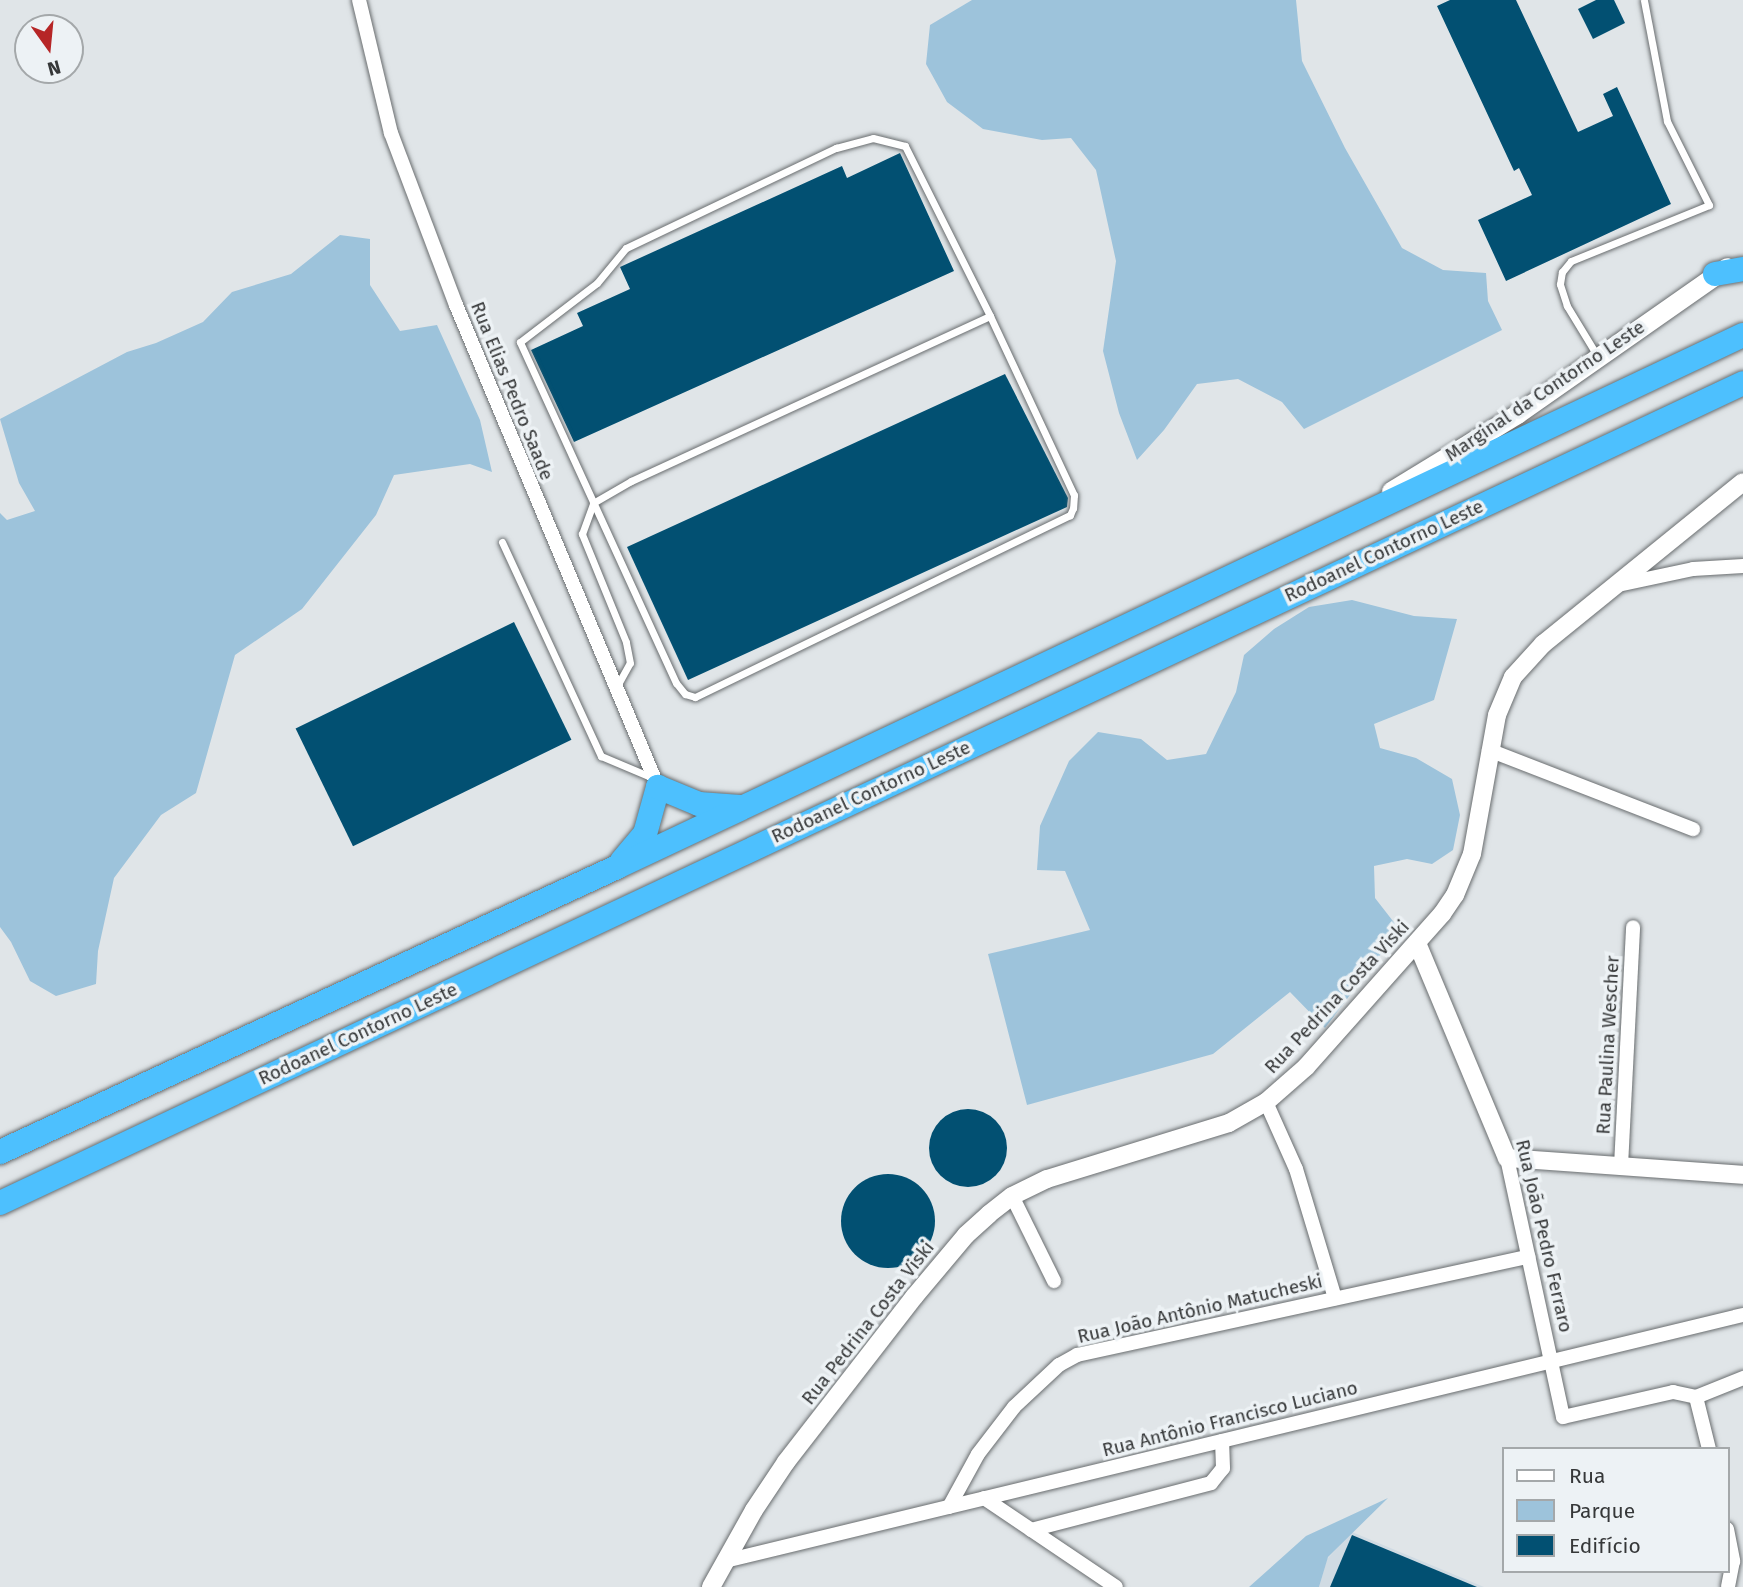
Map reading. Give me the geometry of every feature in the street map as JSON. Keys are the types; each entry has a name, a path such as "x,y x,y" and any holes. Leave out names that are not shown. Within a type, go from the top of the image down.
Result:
{"highway":[{"path":"1715,274 1743,269"},
{"name":"Rodoanel Contorno Leste","path":"0,1152 617,867 1743,335"},
{"name":"Rodoanel Contorno Leste","path":"0,1203 1743,383"},
{"path":"617,867 645,834 655,782 699,804 744,807"}],"main road":[{"name":"Marginal da Contorno Leste","path":"1307,540 1487,433 1715,274 1743,258"}],"street":[{"name":"Rua Elias Pedro Saade","path":"359,0 396,145 492,396 655,782"},
{"name":"Rua Pedrina Costa Viski","path":"711,1587 768,1487 914,1297 966,1235 1012,1196 1068,1172 1229,1123 1266,1102 1306,1067 1442,914 1465,873 1476,833 1489,750 1500,706 1513,677 1543,644 1743,482"},
{"path":"1618,585 1693,569 1743,566"},
{"path":"1489,750 1693,829"},
{"name":"Rua Paulina Wescher","path":"1621,1166 1633,927"},
{"name":"Rua João Pedro Ferraro","path":"1417,943 1507,1158 1563,1417 1673,1392 1696,1397"},
{"path":"1266,1102 1296,1169 1335,1298"},
{"path":"1507,1158 1743,1175"},
{"path":"1012,1196 1054,1281"},
{"name":"Rua João Antônio Matucheski","path":"949,1507 995,1430 1014,1407 1059,1365 1097,1349 1528,1257"},
{"name":"Rua Antônio Francisco Luciano","path":"725,1561 1743,1315"},
{"path":"1708,1447 1696,1397 1743,1378"},
{"path":"1031,1530 1211,1483 1223,1468 1222,1441"},
{"path":"984,1498 1116,1587"},
{"path":"1728,1587 1733,1561 1729,1540"}],"lane":[{"path":"1598,357 1567,306 1560,284 1562,272 1571,261 1709,205 1667,121 1644,0"},
{"path":"873,138 905,146 990,316 1074,495 1070,515 695,697 685,694 677,683 593,503 520,342 597,283 626,248 836,148 873,138"},
{"path":"615,690 630,663 626,642 582,534 593,503 631,481 990,316"},
{"path":"502,542 601,756 655,782"}],"shaded area":[{"path":"1352,1532 1484,1587 1319,1587 1327,1559"}],"green space":[{"path":"972,0 1296,0 1302,61 1345,148 1402,248 1443,270 1486,273 1488,301 1502,330 1304,429 1282,402 1238,379 1197,384 1164,430 1137,460 1119,413 1103,351 1116,261 1096,170 1071,138 1042,140 983,129 947,102 926,64 930,25"},
{"path":"340,235 370,239 370,285 400,331 437,325 480,420 492,472 470,464 394,475 376,515 302,609 235,655 196,793 161,815 114,878 98,951 96,984 56,996 30,981 11,942 0,927 0,513 7,520 35,511 19,483 0,419 127,352 156,343 203,322 232,292 291,274"},
{"path":"1352,600 1414,616 1457,619 1434,700 1374,724 1380,748 1416,758 1452,779 1460,815 1453,850 1432,864 1407,859 1374,866 1375,898 1396,925 1381,954 1325,1028 1290,992 1213,1054 1027,1105 988,954 1090,930 1065,871 1037,870 1040,826 1069,761 1098,732 1141,739 1167,760 1206,754 1236,692 1244,655 1274,629 1309,607"},
{"path":"1388,1498 1328,1557 1319,1587 1249,1587 1306,1536"}],"building":[{"path":"1450,0 1516,0 1578,132 1613,116 1603,94 1617,87 1671,204 1506,281 1478,220 1532,195 1519,168 1514,171 1437,6"},
{"path":"1596,0 1614,0 1625,23 1593,39 1578,9"},
{"path":"900,153 954,271 574,442 531,350 583,326 577,313 630,289 620,267 842,166 847,178"},
{"path":"1005,374 1068,498 1067,507 688,680 627,547"},
{"path":"514,622 571,740 353,846 296,729"},
{"path":"968,1109 983,1112 1000,1126 1007,1148 1004,1163 990,1180 968,1187 953,1184 936,1170 929,1148 932,1133 946,1116"},
{"path":"888,1174 906,1178 921,1188 931,1203 935,1221 931,1239 921,1254 906,1264 888,1268 870,1264 855,1254 845,1239 841,1221 845,1203 855,1188 870,1178"},
{"path":"1352,1535 1477,1587 1330,1587"}]}
